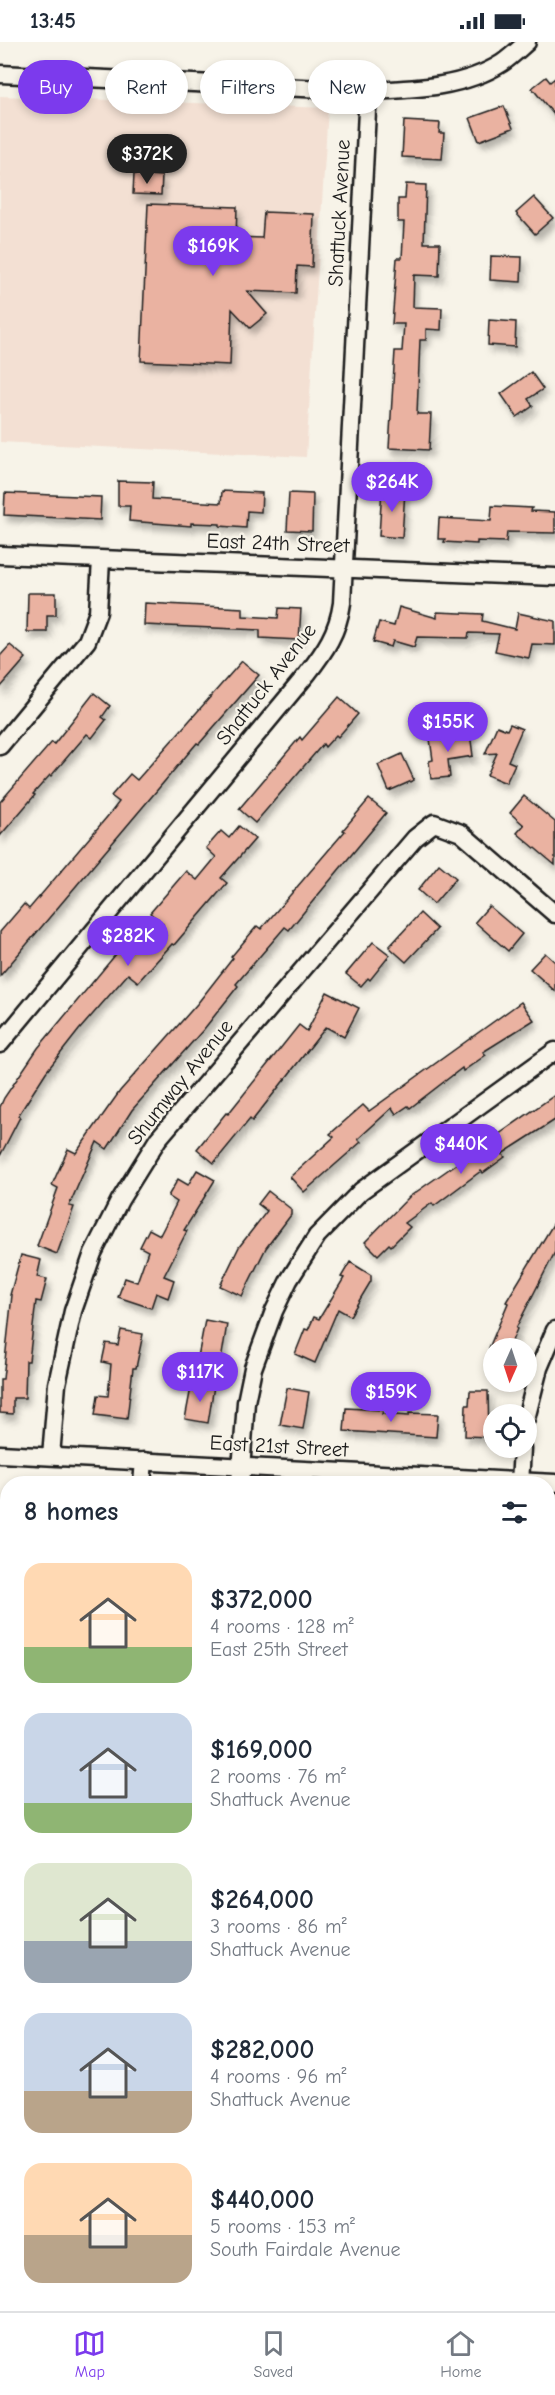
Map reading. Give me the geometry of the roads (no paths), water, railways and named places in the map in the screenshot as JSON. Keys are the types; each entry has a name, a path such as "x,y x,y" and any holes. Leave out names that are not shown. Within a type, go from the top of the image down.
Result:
{"street":[{"path":"387,89 427,88 467,78 502,63 527,42"},
{"path":"0,74 308,87"},
{"name":"Shattuck Avenue","path":"0,1044 322,655 335,634 340,620 344,568 367,114"},
{"name":"East 24th Street","path":"0,555 555,578"},
{"path":"0,746 87,641 98,612 101,560"},
{"name":"Shumway Avenue","path":"51,1456 57,1384 73,1311 93,1253 120,1200 158,1139 415,838 434,823 461,832 555,914"},
{"path":"240,1476 246,1402 260,1349 274,1311 290,1280 318,1236 361,1191 555,1051"},
{"path":"530,1404 539,1368 555,1330"},
{"name":"East 21st Street","path":"0,1454 241,1466 353,1476"},
{"path":"520,1476 521,1458"},
{"path":"143,1476 144,1461"}]}
